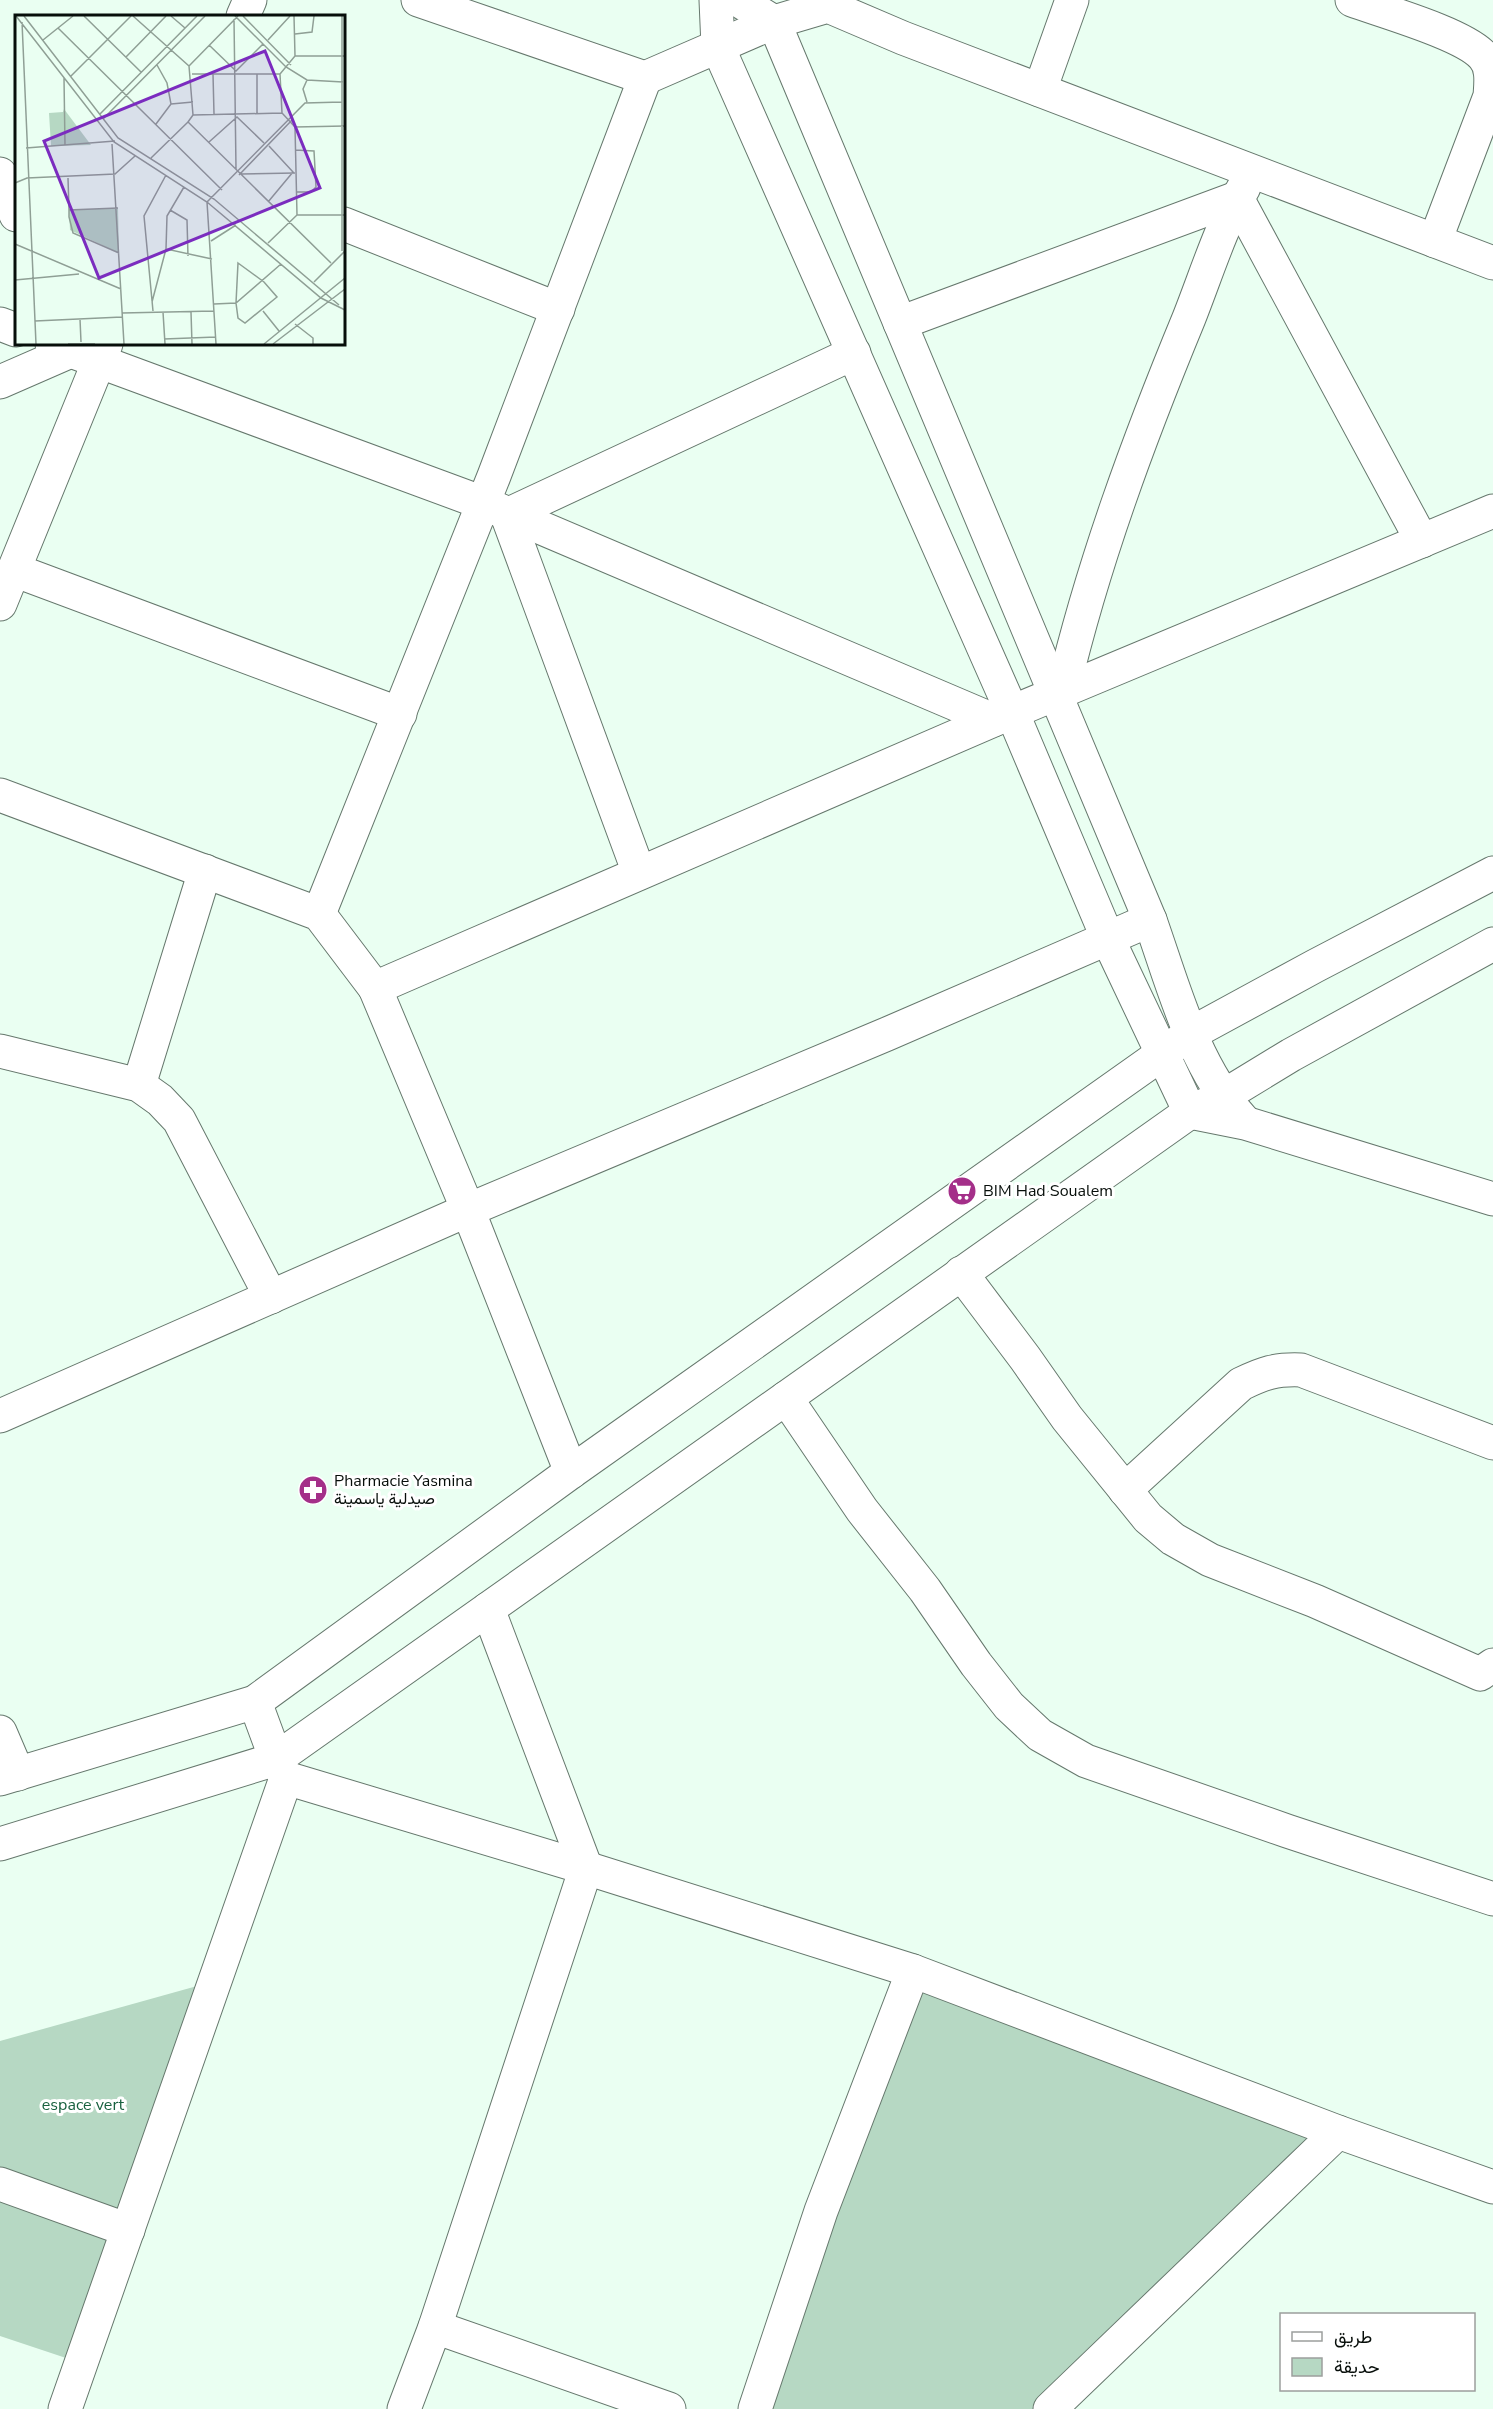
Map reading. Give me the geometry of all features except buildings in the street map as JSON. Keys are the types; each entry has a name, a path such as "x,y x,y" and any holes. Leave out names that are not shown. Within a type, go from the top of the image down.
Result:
{"street":[{"path":"243,15 250,0"},
{"path":"418,0 645,78 774,22 829,3 903,38 1040,90 1245,185 1435,241 1493,263"},
{"path":"716,0 718,47 854,353 1003,716 1190,1112"},
{"path":"738,0 774,22 900,323 1059,692 1150,920 1190,1034 1222,1096 1245,1123"},
{"path":"1040,90 1072,0"},
{"path":"1352,0 1465,41 1484,57 1491,75 1490,96 1435,241"},
{"path":"320,914 400,714 495,509 558,309 645,78"},
{"path":"0,174 15,212"},
{"path":"900,323 1245,185"},
{"path":"1245,185 1422,541"},
{"path":"1059,692 1093,578 1153,406 1245,185"},
{"path":"345,224 558,309"},
{"path":"0,324 15,330"},
{"path":"0,382 79,348 495,509 1003,716"},
{"path":"0,604 14,570 79,348"},
{"path":"495,509 854,353"},
{"path":"495,509 639,873"},
{"path":"375,988 1059,692 1493,511"},
{"path":"14,570 400,714"},
{"path":"0,795 320,914 375,988 468,1210 571,1472"},
{"path":"139,1085 204,871"},
{"path":"0,1732 9,1776 255,1702 571,1472 1190,1034 1493,873"},
{"path":"0,1416 468,1210 1150,920"},
{"path":"0,1844 281,1768 488,1609 1190,1112 1493,944"},
{"path":"0,1051 139,1085 160,1100 179,1120 271,1297"},
{"path":"1190,1112 1245,1123 1493,1199"},
{"path":"961,1273 1067,1418 1148,1518 1173,1539 1209,1560 1315,1601 1489,1674"},
{"path":"1125,1490 1241,1384 1264,1372 1280,1369 1301,1370 1493,1443"},
{"path":"786,1398 862,1510 925,1590 976,1664 1008,1706 1040,1735 1086,1761 1493,1899"},
{"path":"404,2409 435,2327 586,1868 488,1609"},
{"path":"65,2409 128,2230 281,1768 255,1702"},
{"path":"281,1768 586,1868 913,1971 1338,2132 1493,2187"},
{"path":"755,2409 821,2211 913,1971"},
{"path":"1050,2409 1338,2132"},
{"path":"0,2184 128,2230"},
{"path":"435,2327 669,2409"}],"green space":[{"path":"913,1971 1338,2132 1037,2409 756,2409"},
{"name":"espace vert","path":"215,1981 81,2363 0,2336 0,2041"}],"place":[{"name":"BIM Had Soualem","path":"962,1191"},
{"name":"Pharmacie Yasmina صيدلية ياسمينة","path":"313,1490"}]}
